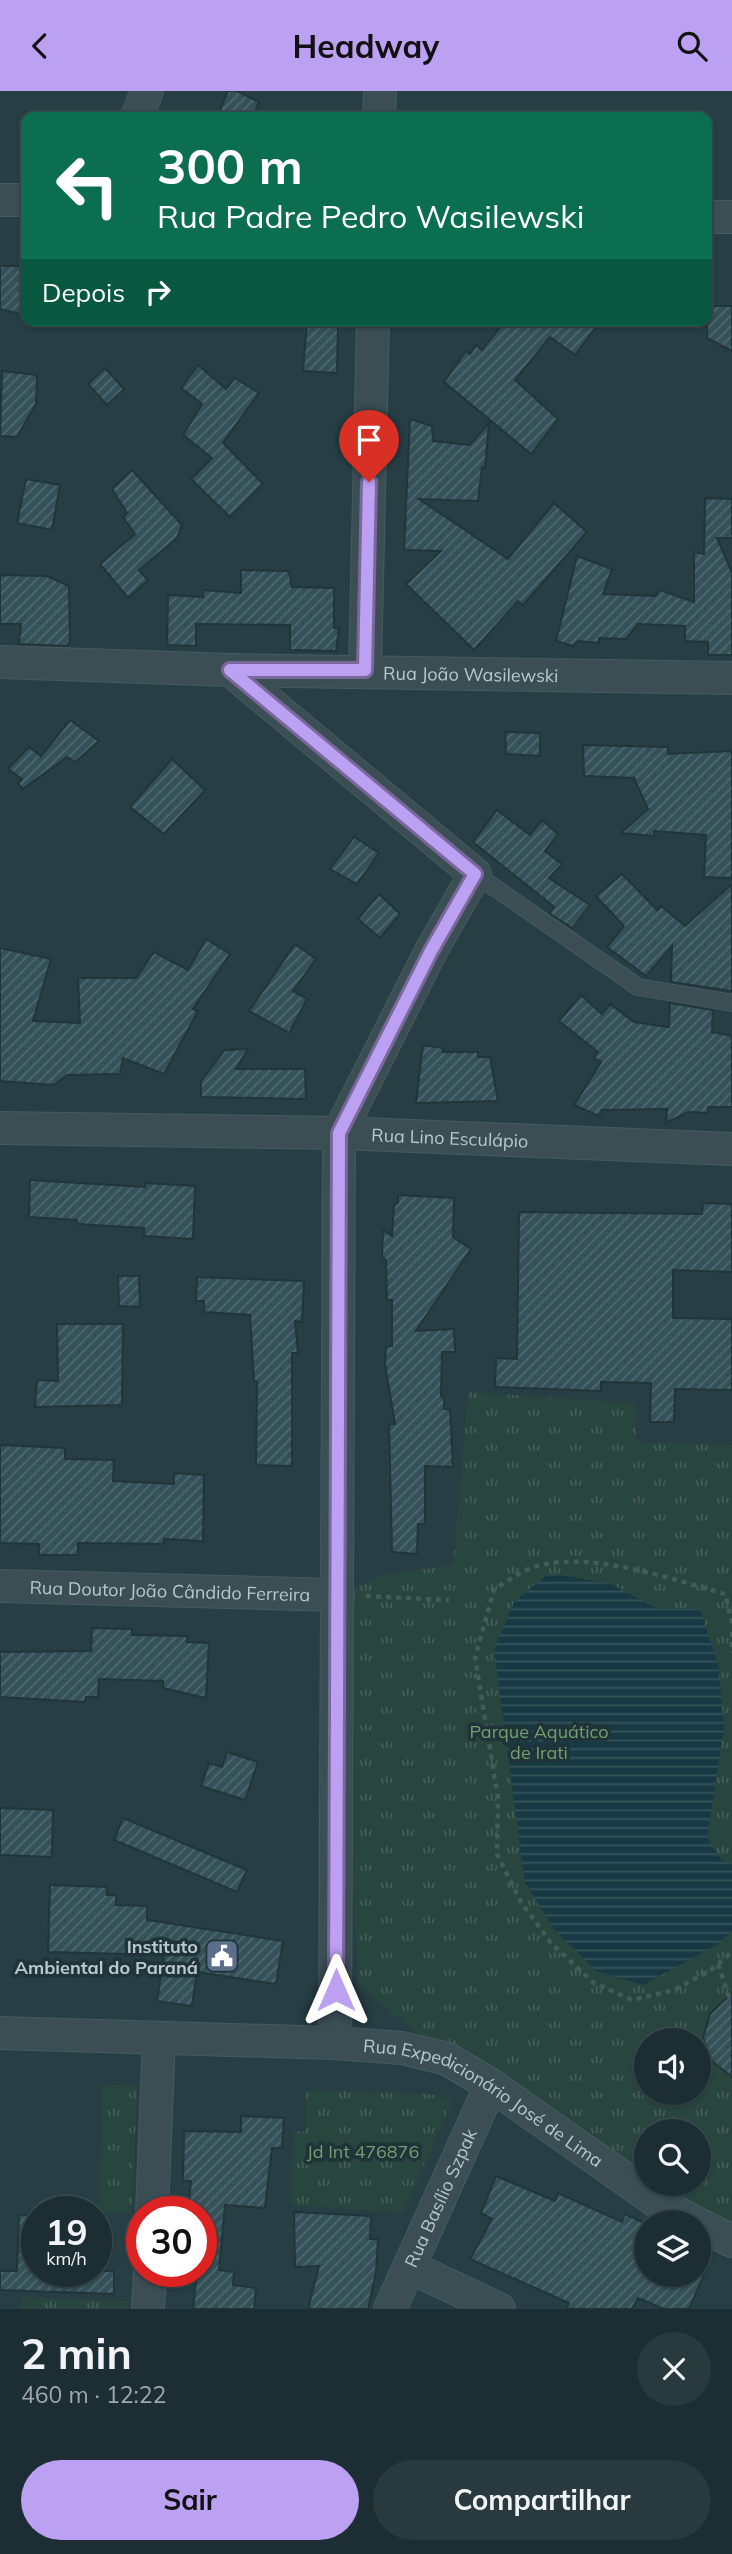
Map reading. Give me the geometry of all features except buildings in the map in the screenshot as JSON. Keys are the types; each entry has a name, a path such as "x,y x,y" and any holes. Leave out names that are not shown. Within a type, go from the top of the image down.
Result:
{"street":[{"path":"139,112 147,91"},
{"path":"379,112 380,91"},
{"path":"0,200 21,200"},
{"path":"712,216 732,217"},
{"path":"365,670 373,326"},
{"name":"Rua João Wasilewski","path":"0,662 230,670 365,670 732,678"},
{"path":"230,670 475,874 431,951 339,1133 335,2043"},
{"name":"Rua Lino Esculápio","path":"0,1128 339,1133 732,1149"},
{"name":"Rua Doutor João Cândido Ferreira","path":"0,1585 338,1595"},
{"name":"Rua Expedicionário José de Lima","path":"0,2033 402,2047 447,2059 491,2085 672,2210"},
{"path":"153,2196 159,2039"},
{"name":"Rua Basílio Szpak","path":"390,2309 491,2085"},
{"name":"Rua Expedicionário José de Lima","path":"711,2230 732,2241"},
{"path":"410,2267 499,2309"},
{"path":"148,2309 149,2287"}],"lane":[{"path":"475,874 638,987 732,1003"}],"path":[{"path":"732,1623 725,1594 627,1569 578,1562 536,1566 494,1589 475,1658 498,1798 497,1854 521,1902 551,1943 594,1983 632,2000 674,1990 718,1964 732,1952"},
{"path":"338,1595 449,1600"},
{"path":"732,1632 732,1653"},
{"path":"718,1964 730,2000"}],"green space":[{"name":"Parque Aquático de Irati","path":"468,1392 636,1403 636,1442 732,1445 732,2227 711,2215 711,2210 702,2210 676,2196 711,2196 711,2119 634,2119 634,2170 414,2031 358,1985 338,1595 382,1575 453,1565"},
{"path":"102,2084 137,2086 133,2196 126,2196 126,2213 112,2212 112,2196 99,2196"},
{"name":"Jd Int 476876","path":"306,2090 429,2094 453,2100 403,2213 291,2205 293,2131 306,2132"},
{"path":"22,2297 128,2301 128,2309 22,2309"}],"water":[{"path":"549,1573 611,1584 658,1609 700,1609 718,1665 724,1727 707,1838 722,1861 732,1863 732,1931 718,1944 643,1985 596,1971 555,1930 525,1883 494,1649 514,1602"}],"place":[{"name":"Instituto Ambiental do Paraná","path":"222,1956"}],"route":[{"path":"336,1990 339,1133 431,951 475,874 230,670 365,670 369,482"}]}
